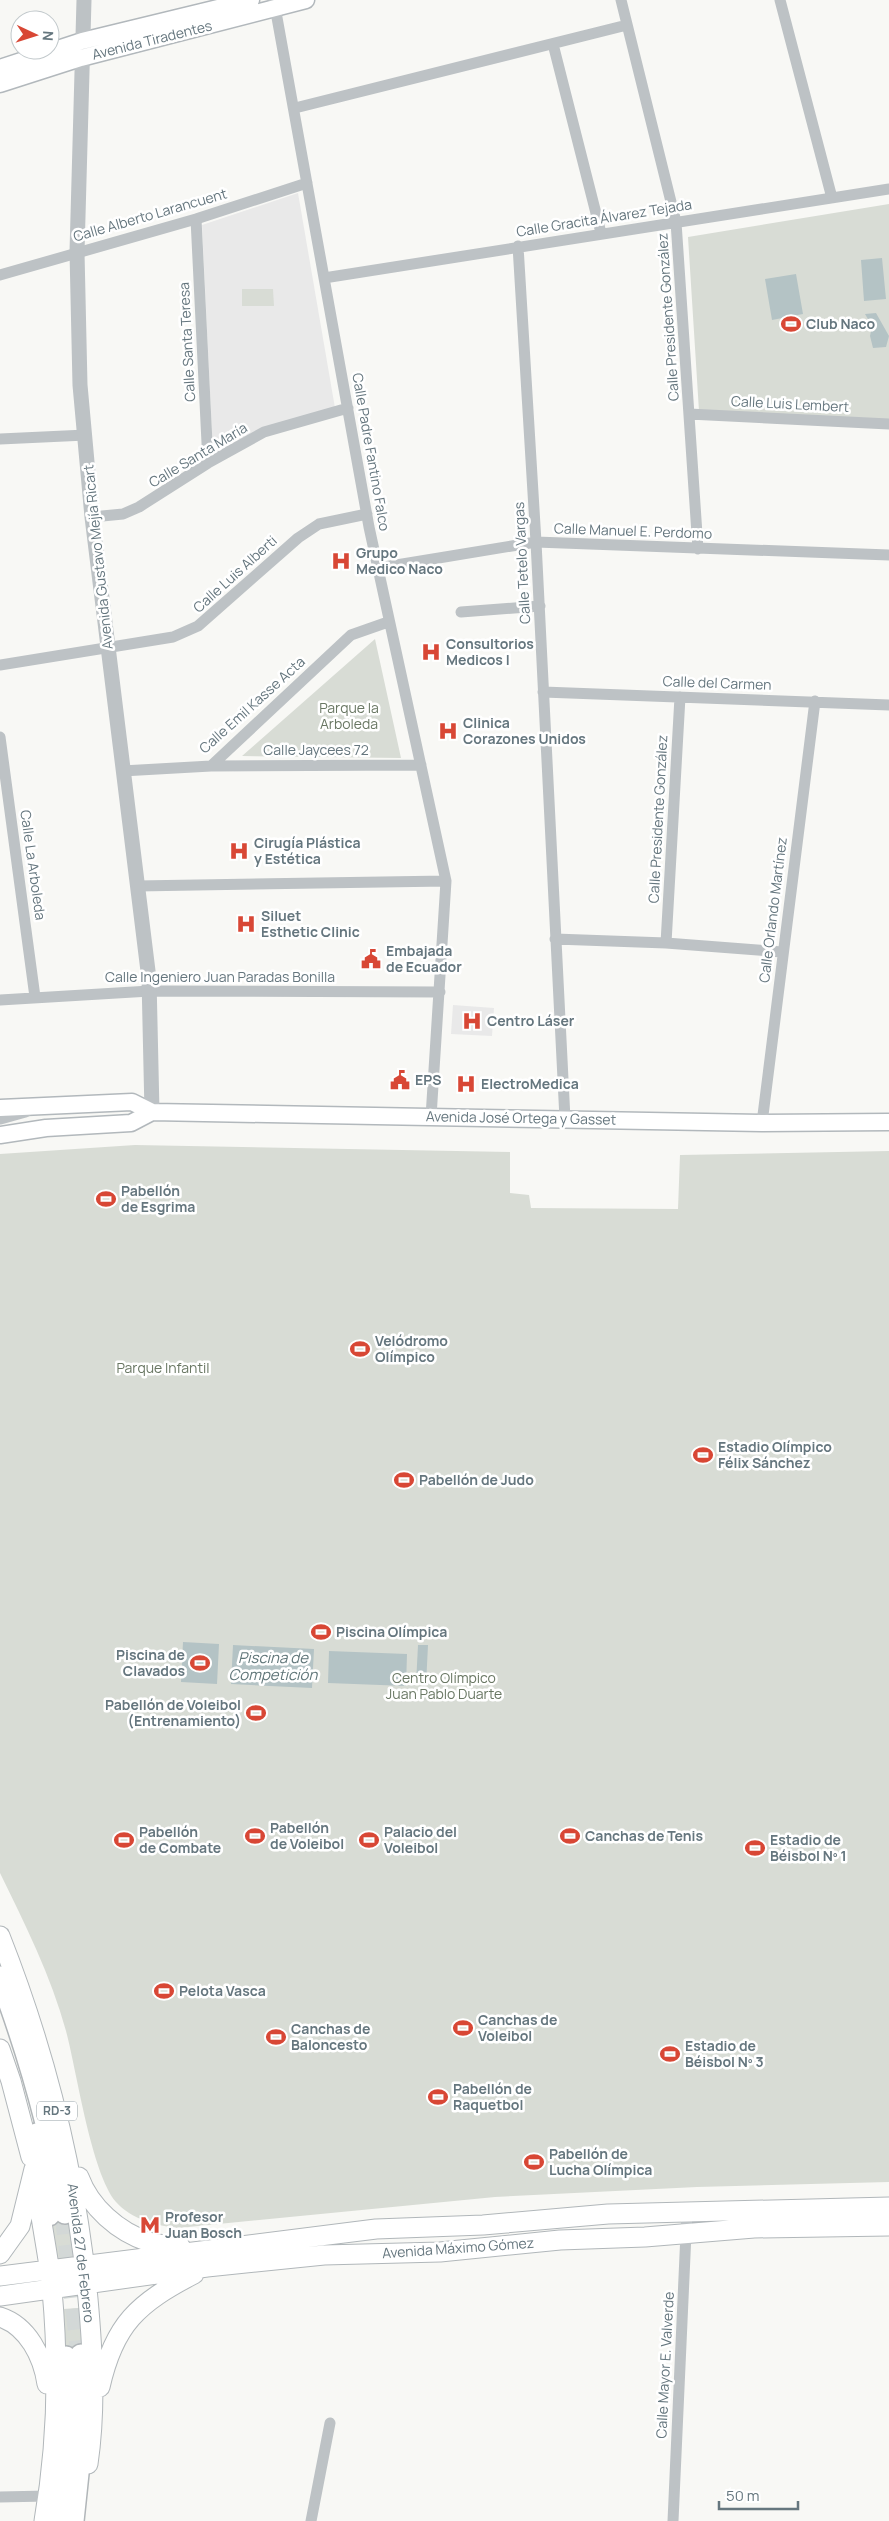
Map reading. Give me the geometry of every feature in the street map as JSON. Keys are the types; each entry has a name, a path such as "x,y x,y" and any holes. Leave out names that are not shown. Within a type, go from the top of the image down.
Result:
{"highway":[{"name":"RD-3","path":"0,1977 35,2077 56,2163 57,2214 12,2043 0,2010"},
{"path":"57,2521 74,2356 81,2445 73,2521"}],"main road":[{"name":"Avenida Tiradentes","path":"0,68 82,41 251,0"},
{"name":"Avenida Tiradentes","path":"0,84 81,58 275,4 306,0"},
{"name":"Avenida José Ortega y Gasset","path":"0,1108 29,1109 132,1102 152,1112 762,1122 889,1122"},
{"name":"Avenida José Ortega y Gasset","path":"0,1136 46,1128 131,1123 152,1112"},
{"name":"Avenida 27 de Febrero","path":"0,1936 49,2074 77,2200 86,2265 94,2410 82,2521"},
{"name":"RD-3","path":"0,2049 12,2081 34,2169 52,2289 55,2374 53,2428 44,2521"},
{"path":"61,2132 84,2189 92,2203 105,2216 133,2236 205,2258"},
{"path":"0,2254 20,2226 34,2169"},
{"name":"Avenida Máximo Gómez","path":"0,2296 87,2285 205,2258 376,2229 483,2225 608,2214 889,2207"},
{"name":"Avenida Máximo Gómez","path":"0,2276 86,2265 205,2258 440,2252 560,2240 686,2234 754,2228 889,2226"},
{"path":"94,2410 106,2362 116,2337 134,2313 205,2258"},
{"path":"0,2317 19,2328 39,2355 45,2367 53,2428"}],"street":[{"name":"Avenida Gustavo Mejía Ricart","path":"84,0 77,252 80,385 92,517 150,991 152,1112"},
{"name":"Calle Presidente González","path":"621,0 676,222 698,548"},
{"path":"780,0 832,198"},
{"name":"Calle Padre Fantino Falco","path":"275,4 366,514 388,622 446,881 431,1117"},
{"path":"295,108 627,25"},
{"path":"553,44 601,234"},
{"name":"Calle Alberto Larancuent","path":"0,275 196,219 307,183"},
{"name":"Calle Gracita Álvarez Tejada","path":"324,278 889,189"},
{"name":"Calle Santa Teresa","path":"196,219 208,463"},
{"name":"Calle Tetelo Vargas","path":"518,246 540,606 565,1119"},
{"name":"Calle Santa María","path":"92,517 124,514 139,508 208,463 264,432 348,408"},
{"name":"Calle Luis Lembert","path":"689,414 889,424"},
{"path":"0,439 86,435"},
{"name":"Calle Luis Alberti","path":"0,665 173,637 198,626 298,538 319,524 366,514"},
{"name":"Calle Manuel E. Perdomo","path":"378,568 536,542 889,555"},
{"path":"461,612 540,606"},
{"name":"Calle Emil Kasse Acta","path":"122,770 211,766 351,636 388,622"},
{"name":"Calle del Carmen","path":"543,692 889,704"},
{"name":"Calle Presidente González","path":"666,943 680,697"},
{"name":"Calle Orlando Martínez","path":"762,1122 815,701"},
{"name":"Calle La Arboleda","path":"0,737 35,997"},
{"name":"Calle Jaycees 72","path":"211,766 421,765"},
{"path":"137,886 446,881"},
{"path":"555,939 666,943 782,952"},
{"name":"Calle Ingeniero Juan Paradas Bonilla","path":"0,1000 150,991 440,992"},
{"path":"0,1117 29,1109"},
{"name":"Calle Mayor E. Valverde","path":"673,2521 686,2211"},
{"path":"311,2521 330,2424"},
{"path":"0,2497 47,2496"}],"shaded area":[{"path":"298,193 335,408 213,454 202,225"},
{"name":"Centro Láser","path":"453,1005 494,1008 492,1036 451,1034"}],"green space":[{"name":"Club Naco","path":"889,204 889,420 699,411 688,237"},
{"path":"242,289 273,289 274,306 242,306"},
{"name":"Parque la Arboleda","path":"375,639 401,758 242,756"},
{"name":"Centro Olímpico Juan Pablo Duarte","path":"135,1145 510,1152 510,1193 529,1195 531,1208 678,1209 680,1155 889,1151 889,2182 697,2187 495,2197 178,2228 145,2221 129,2213 116,2202 107,2188 92,2146 66,2031 53,1990 37,1950 0,1873 0,1154"},
{"path":"69,2214 74,2254 66,2261 51,2259 44,2216"},
{"path":"78,2308 85,2317 87,2353 61,2355 57,2317 63,2309"}],"water":[{"path":"882,258 886,299 864,301 861,260"},
{"path":"796,274 803,314 772,320 765,279"},
{"path":"876,313 889,336 886,347 873,348 870,336 872,326 865,314"},
{"name":"Piscina de Clavados","path":"183,1642 219,1644 217,1684 181,1682"},
{"name":"Piscina de Competición","path":"233,1645 314,1649 312,1688 231,1684"},
{"path":"418,1645 428,1645 426,1685 416,1684"},
{"path":"329,1651 407,1654 406,1686 328,1683"}],"tunnel":[{"path":"65,2213 81,2355"}],"place":[{"name":"Club Naco","path":"791,324"},
{"name":"Grupo Medico Naco","path":"341,561"},
{"name":"Consultorios Medicos I","path":"431,652"},
{"name":"Clinica Corazones Unidos","path":"448,731"},
{"name":"Cirugía Plástica y Estética","path":"239,851"},
{"name":"Siluet Esthetic Clinic","path":"246,924"},
{"name":"Embajada de Ecuador","path":"371,959"},
{"name":"Centro Láser","path":"472,1021"},
{"name":"EPS","path":"400,1080"},
{"name":"ElectroMedica","path":"466,1084"},
{"name":"Pabellón de Esgrima","path":"106,1199"},
{"name":"Velódromo Olímpico","path":"360,1349"},
{"name":"Estadio Olímpico Félix Sánchez","path":"703,1455"},
{"name":"Pabellón de Judo","path":"404,1480"},
{"name":"Piscina Olímpica","path":"321,1632"},
{"name":"Piscina de Clavados","path":"200,1663"},
{"name":"Pabellón de Voleibol (Entrenamiento)","path":"256,1713"},
{"name":"Pabellón de Voleibol","path":"255,1836"},
{"name":"Canchas de Tenis","path":"570,1836"},
{"name":"Pabellón de Combate","path":"124,1840"},
{"name":"Palacio del Voleibol","path":"369,1840"},
{"name":"Estadio de Béisbol Nº 1","path":"755,1848"},
{"name":"Pelota Vasca","path":"164,1991"},
{"name":"Canchas de Voleibol","path":"463,2028"},
{"name":"Canchas de Baloncesto","path":"276,2037"},
{"name":"Estadio de Béisbol Nº 3","path":"670,2054"},
{"name":"Pabellón de Raquetbol","path":"438,2097"},
{"name":"Pabellón de Lucha Olímpica","path":"534,2162"},
{"name":"Profesor Juan Bosch","path":"150,2225"}],"park label":[{"name":"Parque Infantil","path":"163,1368"}]}
